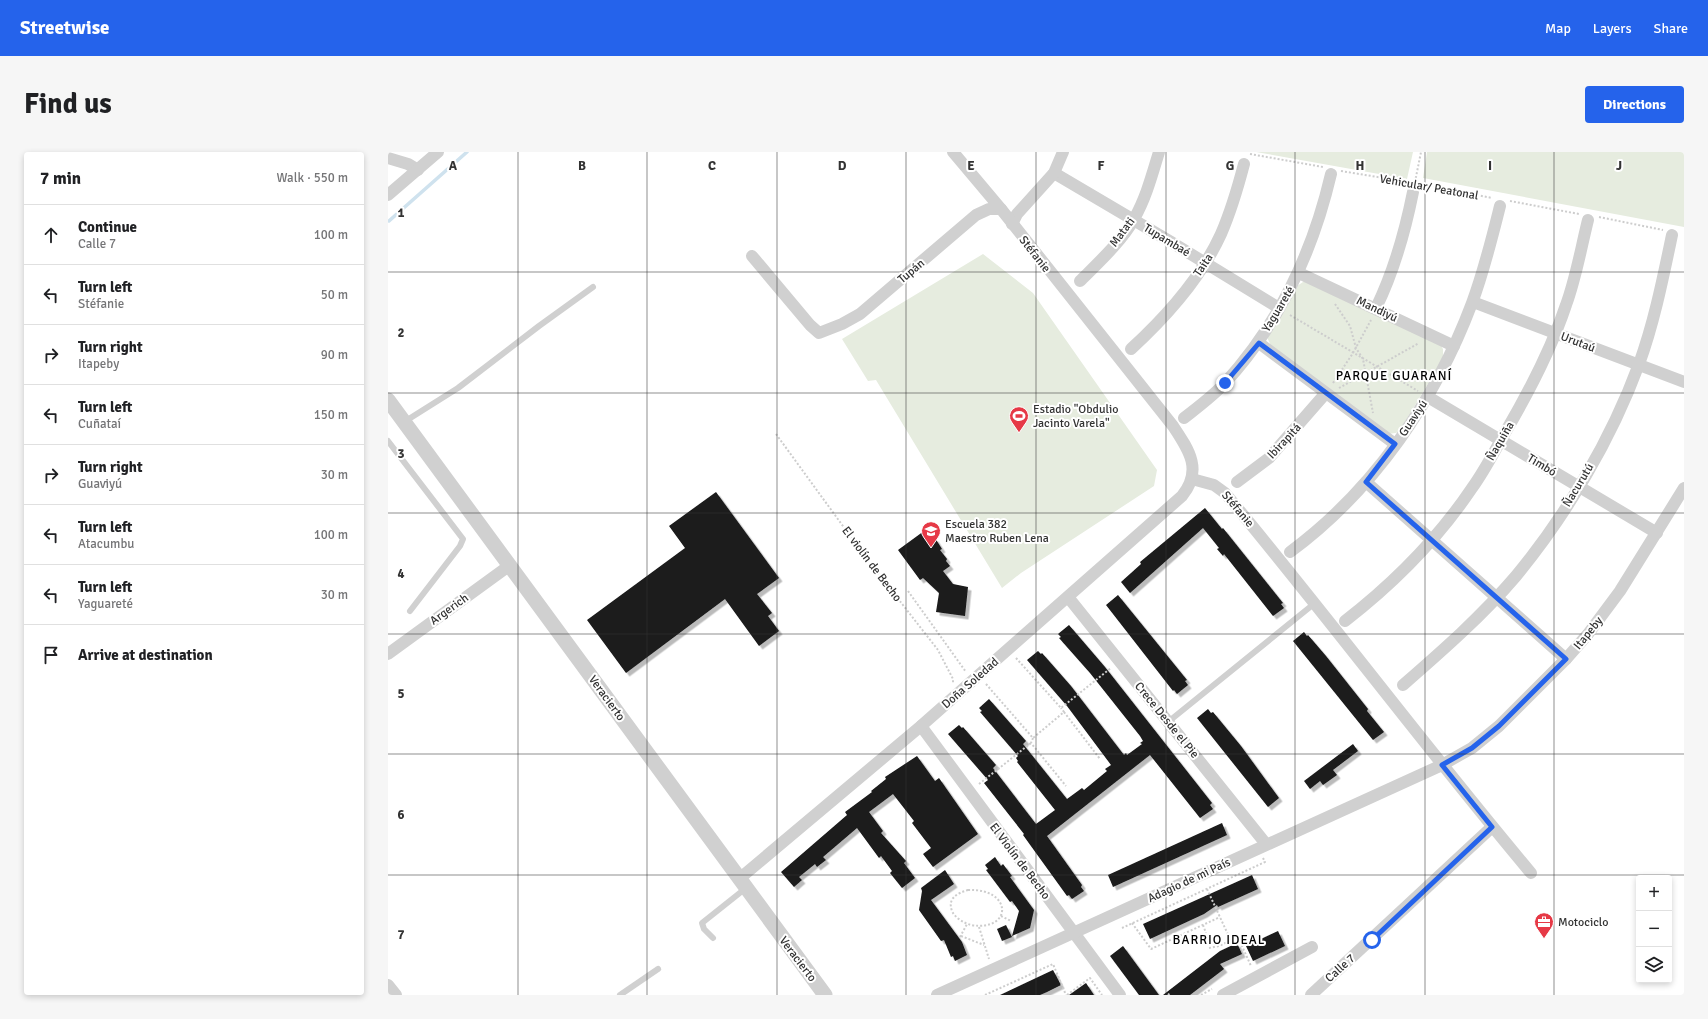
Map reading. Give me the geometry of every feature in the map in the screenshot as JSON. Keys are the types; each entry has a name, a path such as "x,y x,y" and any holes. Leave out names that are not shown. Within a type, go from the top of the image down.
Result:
{"street":[{"path":"388,195 438,152"},
{"name":"Stéfanie","path":"953,152 1001,209 1173,426 1190,454 1193,466 1192,479 1214,485 1225,493 1442,765 1531,873"},
{"path":"1012,224 1018,214 1054,173 1063,152"},
{"name":"Matati","path":"1080,281 1134,220 1149,184 1159,152"},
{"path":"388,158 408,164 418,170"},
{"name":"Taita","path":"1131,349 1165,317 1205,263 1226,222 1245,159"},
{"name":"Yaguareté","path":"1184,418 1225,383 1259,343 1299,273 1313,240 1324,208 1332,170"},
{"name":"Tupambaé","path":"1054,173 1279,308"},
{"path":"1376,308 1386,289 1402,242 1414,188"},
{"name":"Guaviyú","path":"1290,552 1339,510 1366,482 1428,397 1454,346 1472,302 1497,202"},
{"name":"Tupán","path":"752,256 818,333 842,324 860,314 976,215 989,209 1001,209"},
{"name":"Ñaquiña","path":"1345,621 1378,595 1432,541 1472,488 1525,399 1556,333 1567,303 1588,220"},
{"name":"Ñacurutú","path":"1402,685 1449,645 1496,598 1540,544 1579,487 1616,415 1638,365 1651,326 1672,235"},
{"name":"Mandiyú","path":"1299,273 1454,346"},
{"name":"Urutaú","path":"1472,302 1684,382"},
{"path":"1259,343 1325,394 1395,444"},
{"name":"Ibirapitá","path":"1237,482 1269,458 1325,394"},
{"name":"Timbó","path":"1428,397 1656,533"},
{"name":"Veracierto","path":"388,400 825,995"},
{"name":"Doña Soledad","path":"742,884 1182,496 1189,488 1192,479"},
{"path":"1366,482 1566,659"},
{"name":"Itapeby","path":"1442,765 1472,748 1499,726 1566,659 1588,634 1620,591 1684,488"},
{"name":"Argerich","path":"388,654 510,565"},
{"name":"Crece Desde el Pie","path":"1068,597 1168,722 1262,846"},
{"name":"El Violín de Becho","path":"921,726 1120,995"},
{"name":"Adagio de mi País","path":"937,995 1442,765"},
{"name":"Calle 7","path":"1311,995 1492,827"},
{"path":"1223,995 1312,947"},
{"path":"388,984 396,995"}],"lane":[{"path":"404,422 458,388 593,287"},
{"path":"388,441 463,539 460,546 410,611"},
{"path":"1168,722 1315,604"},
{"path":"713,938 704,929 702,923 742,884"},
{"path":"620,995 658,969"}],"path":[{"path":"1414,188 1421,152"},
{"name":"Vehicular/ Peatonal","path":"1245,159 1332,170 1414,188 1497,202"},
{"path":"1330,287 1333,301 1350,326 1356,348 1363,359 1373,414 1376,419"},
{"path":"1279,308 1428,397"},
{"path":"1325,394 1356,348 1376,308"},
{"path":"1325,394 1331,393 1418,343 1438,338"},
{"name":"El violín de Becho","path":"776,434 864,555 938,650 953,679 953,698"},
{"path":"908,591 975,679 1033,738"},
{"path":"1008,649 1064,712 1100,759"},
{"path":"1060,708 1119,661"},
{"path":"969,792 1031,743 1033,738 1064,712"},
{"path":"1031,743 1066,786"},
{"path":"1122,928 1265,862 1262,846"},
{"path":"1207,889 1231,941"},
{"path":"968,890 982,890 995,896 1002,907 1001,916 992,923 979,926 967,924 954,914 951,902 955,895 968,890"},
{"path":"1001,916 1010,921"},
{"path":"1132,923 1151,949 1220,917"},
{"path":"967,924 960,936 984,945"},
{"path":"1203,925 1206,933"},
{"path":"979,926 984,945 994,969"},
{"path":"1209,948 1220,946 1238,937 1252,968"},
{"path":"985,995 1053,964 1067,995 1090,978 1102,995"}],"shaded area":[{"path":"1256,152 1413,152 1407,179"},
{"path":"1427,152 1684,152 1684,227 1423,178"},
{"name":"Estadio \"Obdulio Jacinto Varela\"","path":"983,254 1033,293 1157,470 1154,486 1021,573 1002,588 876,380 868,381 842,339"},
{"path":"1306,280 1440,344 1443,349 1443,359 1400,430 1396,433 1387,434 1271,346 1267,337 1297,286"}],"building":[{"path":"716,492 779,578 757,594 772,613 768,616 779,631 759,646 725,599 626,673 587,620 685,548 669,526"},
{"path":"1205,508 1222,529 1223,528 1283,603 1281,604 1284,608 1273,616 1224,554 1223,556 1217,549 1219,548 1203,528 1130,593 1121,582 1141,564 1140,562"},
{"path":"924,531 931,540 935,538 942,549 940,550 950,566 943,571 953,584 968,587 965,616 936,612 939,593 923,578 920,580 898,550"},
{"path":"1118,595 1187,680 1185,681 1188,685 1177,694 1174,690 1173,691 1106,605"},
{"path":"1069,625 1105,667 1212,803 1210,805 1213,809 1200,818 1150,755 1047,836 1082,885 1081,887 1084,891 1072,899 1069,895 1067,896 1023,835 1024,834 984,783 988,780 948,734 959,725 962,728 963,727 996,765 993,768 1036,824 1055,810 1017,762 1018,761 1016,758 1018,756 980,712 982,711 979,708 989,699 1026,741 1023,744 1067,799 1082,788 1084,790 1107,771 1105,769 1111,765 1067,706 1027,660 1038,651 1041,654 1042,653 1071,686 1124,755 1126,753 1127,755 1142,744 1140,743 1143,741 1140,736 1090,673 1059,638 1061,637 1058,634"},
{"path":"1304,632 1326,656 1368,709 1367,711 1384,732 1373,740 1293,641"},
{"path":"1208,709 1211,713 1213,712 1241,746 1279,798 1268,807 1197,718"},
{"path":"1353,744 1358,751 1333,770 1337,775 1323,785 1320,781 1310,789 1304,781"},
{"path":"917,756 935,781 939,778 978,834 933,867 923,854 931,848 912,823 914,821 893,794 869,812 883,831 881,833 906,861 904,863 915,878 902,888 890,873 892,871 881,856 879,858 857,828 823,857 826,860 817,867 815,864 799,877 802,880 794,887 781,872 847,815 845,812 872,792 871,791 886,779 885,777"},
{"path":"1222,823 1227,835 1113,887 1108,875"},
{"path":"995,857 1001,866 1003,864 1012,876 1010,877 1034,910 1030,928 1012,936 1019,911 1012,901 1010,902 986,870 988,869 985,865"},
{"path":"945,870 954,884 931,900 962,942 967,955 955,961 953,956 951,957 944,940 941,941 919,910 922,891 921,888"},
{"path":"1252,875 1258,889 1218,907 1217,905 1204,914 1150,939 1143,924"},
{"path":"1006,925 1012,937 1002,941 997,929"},
{"path":"1278,931 1285,946 1253,961 1246,946"},
{"path":"1237,943 1242,954 1220,964 1224,969 1190,995 1163,995 1220,951"},
{"path":"1123,946 1159,995 1139,995 1110,956"},
{"path":"1053,970 1061,985 1047,992 1040,995 1000,995"},
{"path":"1086,983 1094,995 1069,995"}],"waterway":[{"path":"389,221 467,152"}],"place":[{"name":"Estadio \"Obdulio Jacinto Varela\"","path":"1019,433"},
{"name":"Escuela 382 Maestro Ruben Lena","path":"931,548"},
{"name":"Motociclo","path":"1544,939"}],"district":[{"name":"PARQUE GUARANÍ","path":"1394,375"},
{"name":"BARRIO IDEAL","path":"1219,939"}],"route":[{"path":"1225,383 1259,343 1283,363 1395,444 1366,482 1566,659 1499,726 1472,748 1442,765 1492,827 1372,940"}]}
